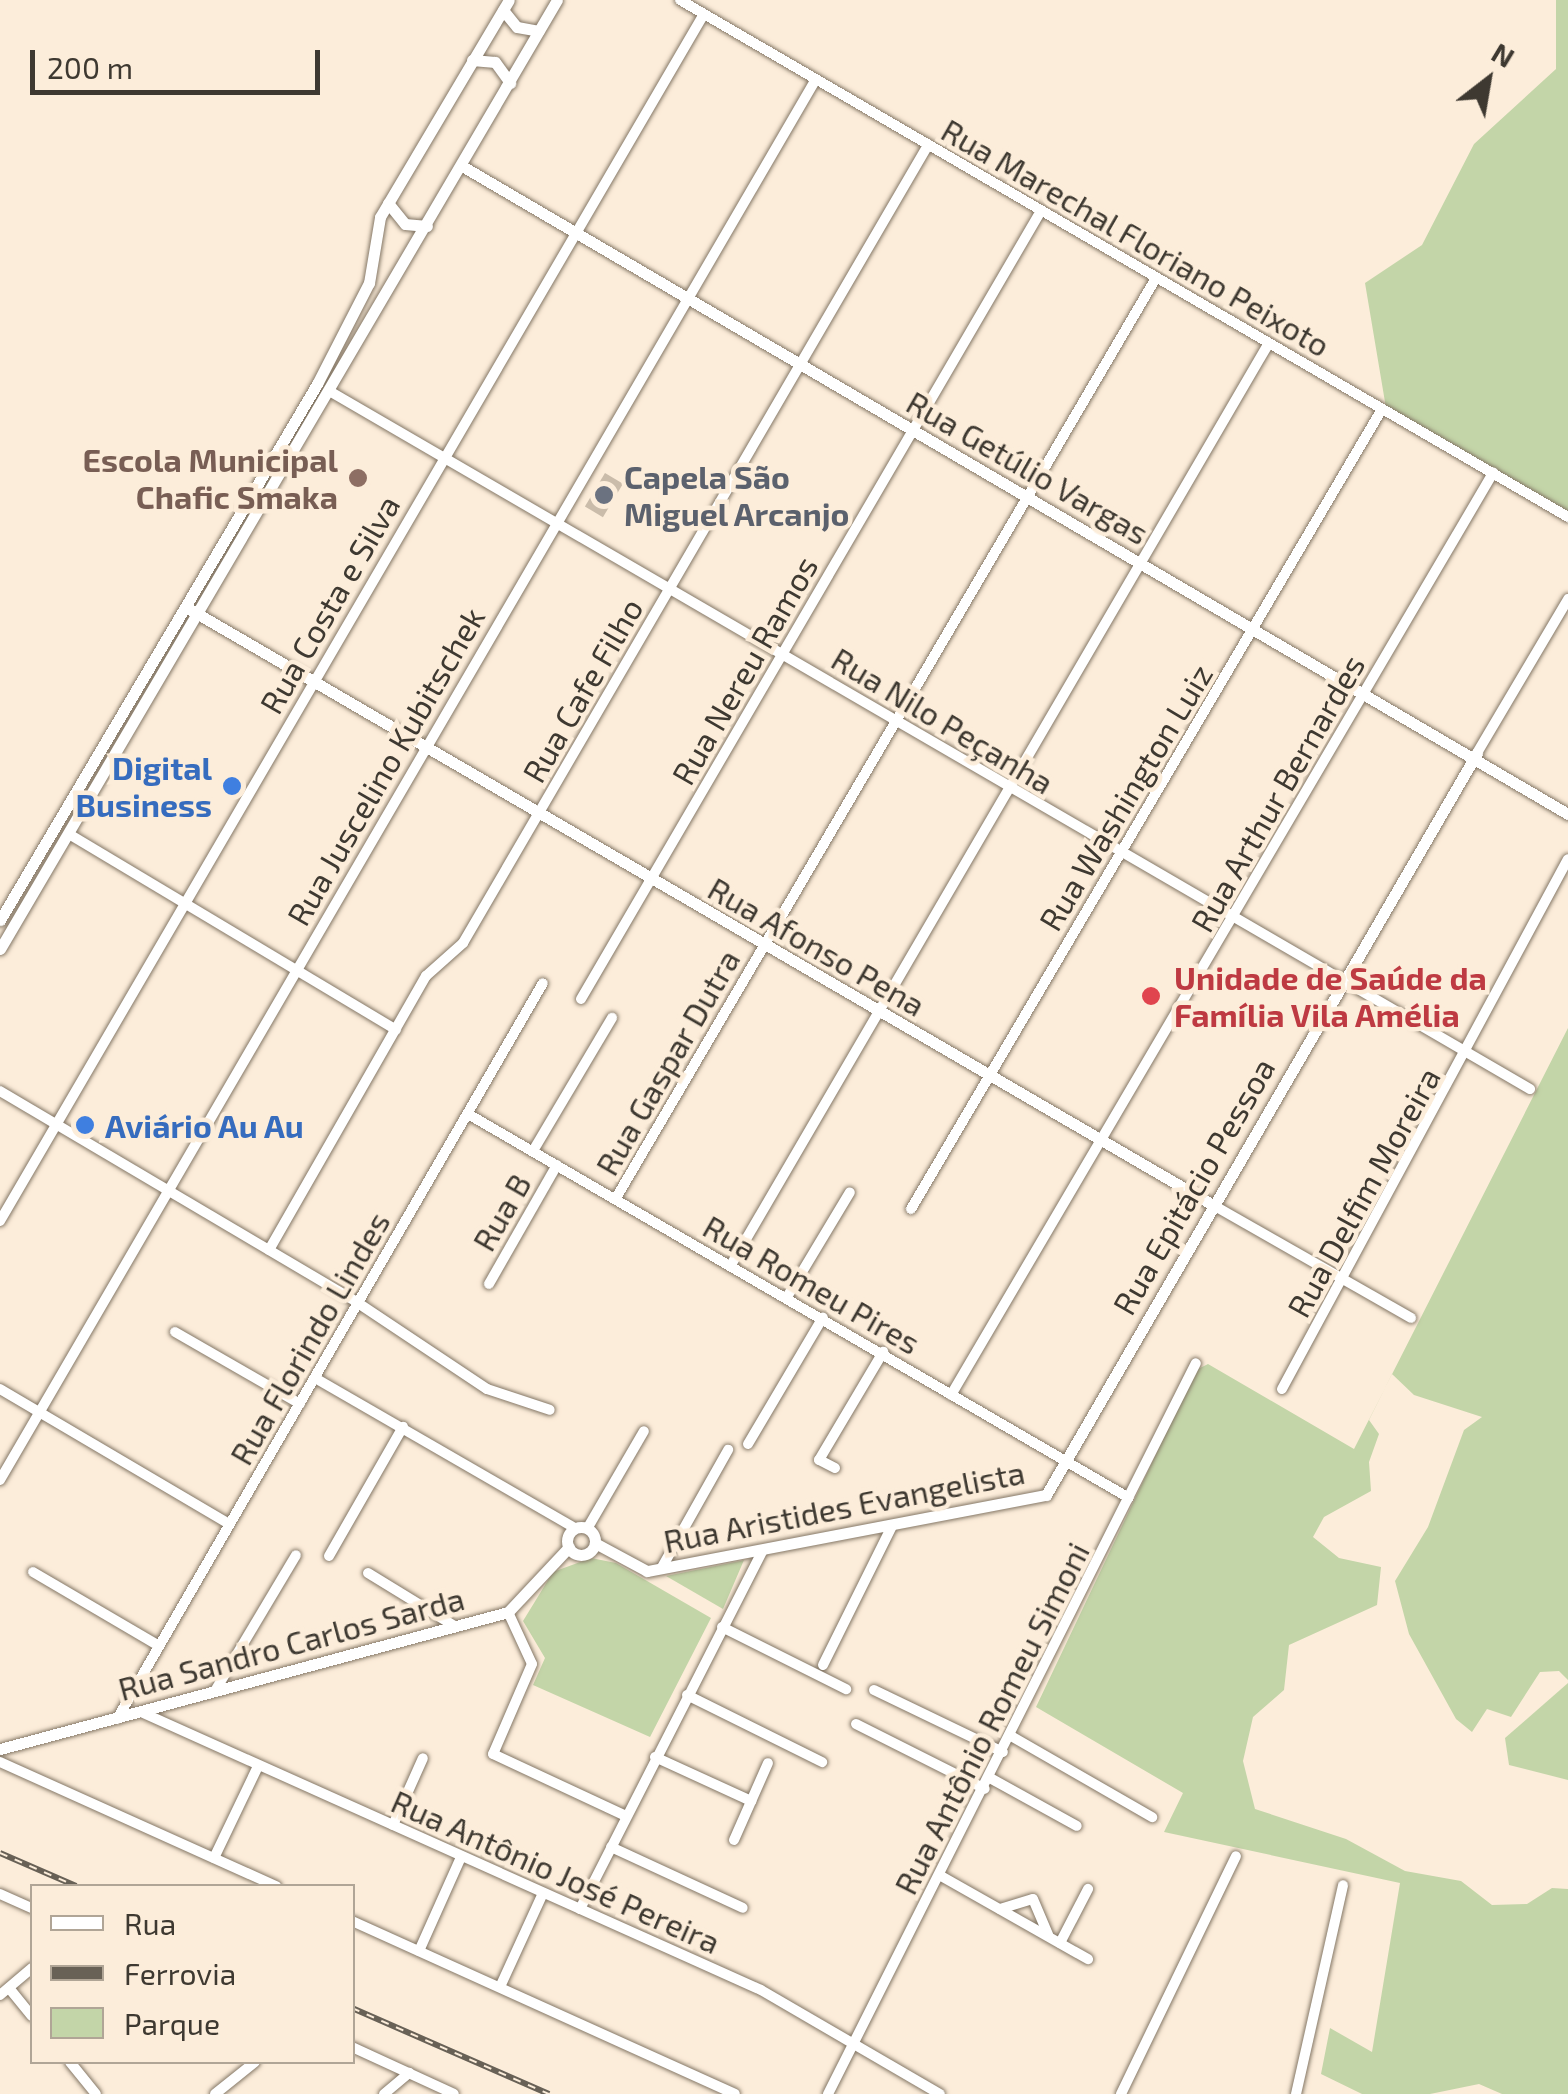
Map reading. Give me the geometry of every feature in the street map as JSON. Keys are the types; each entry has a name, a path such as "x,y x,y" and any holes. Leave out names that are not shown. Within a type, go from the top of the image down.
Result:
{"street":[{"path":"0,950 558,0"},
{"name":"Rua Marechal Floriano Peixoto","path":"680,0 1568,518"},
{"path":"0,920 361,304 388,203 472,60 506,5 518,27 539,31"},
{"name":"Rua Costa e Silva","path":"0,1221 704,14"},
{"path":"472,60 496,62 510,83"},
{"name":"Rua Juscelino Kubitschek","path":"0,1480 816,79"},
{"name":"Rua Cafe Filho","path":"268,1250 426,976 463,943 928,145"},
{"name":"Rua Getúlio Vargas","path":"462,166 1140,565 1475,756 1568,814"},
{"path":"388,203 400,221 427,226"},
{"name":"Rua Nereu Ramos","path":"581,1000 1042,210"},
{"name":"Rua Gaspar Dutra","path":"616,1198 1156,278"},
{"path":"731,1265 1268,343"},
{"name":"Rua Nilo Peçanha","path":"330,392 1530,1089"},
{"name":"Rua Washington Luiz","path":"911,1210 1382,408"},
{"name":"Rua Arthur Bernardes","path":"951,1395 1493,473"},
{"name":"Rua Epitácio Pessoa","path":"1050,1491 1568,599"},
{"name":"Rua Afonso Pena","path":"186,607 990,1078 1411,1318"},
{"path":"55,826 396,1030"},
{"name":"Rua Delfim Moreira","path":"1282,1389 1468,1055 1568,859"},
{"name":"Rua Florindo Lindes","path":"117,1719 543,983"},
{"path":"533,1151 612,1018"},
{"path":"0,1091 358,1303 487,1389 550,1410"},
{"name":"Rua Romeu Pires","path":"468,1114 1068,1459 1129,1498"},
{"name":"Rua B","path":"489,1284 557,1165"},
{"path":"787,1297 850,1192"},
{"path":"748,1444 822,1317"},
{"path":"175,1332 300,1404"},
{"path":"835,1468 820,1460 883,1352"},
{"name":"Rua Antônio Romeu Simoni","path":"828,2094 856,2046 1196,1362"},
{"path":"315,1378 581,1529 595,1543 654,1570 728,1450"},
{"path":"0,1389 230,1524"},
{"path":"329,1556 402,1427"},
{"path":"595,1543 583,1554 569,1547 644,1431"},
{"name":"Rua Aristides Evangelista","path":"654,1570 892,1526 1050,1491"},
{"path":"823,1664 892,1526"},
{"name":"Rua Sandro Carlos Sarda","path":"0,1749 508,1612 569,1547"},
{"path":"580,1910 763,1550"},
{"path":"215,1691 296,1555"},
{"path":"33,1572 159,1646"},
{"path":"368,1573 453,1626"},
{"path":"508,1612 532,1664 493,1754 626,1816"},
{"path":"722,1627 846,1689"},
{"path":"874,1690 1002,1752"},
{"path":"687,1694 822,1762"},
{"name":"Rua Antônio José Pereira","path":"141,1712 761,1990 940,2094"},
{"path":"856,1724 1078,1826"},
{"path":"1011,1736 1152,1816"},
{"path":"655,1757 752,1801"},
{"path":"393,1825 423,1758"},
{"path":"0,1762 272,1884"},
{"path":"734,1840 768,1763"},
{"path":"214,1858 258,1766"},
{"path":"611,1847 742,1908"},
{"path":"418,1951 461,1856"},
{"path":"1122,2094 1236,1856"},
{"path":"941,1876 1088,1959"},
{"path":"1296,2094 1344,1886"},
{"path":"1060,1943 1088,1889"},
{"path":"500,1987 543,1893"},
{"path":"0,1894 30,1907"},
{"path":"1000,1909 1033,1899 1048,1936"},
{"path":"355,1922 736,2094"},
{"path":"30,1970 4,1991 30,2014"},
{"path":"355,2049 454,2094"},
{"path":"77,2064 96,2094"},
{"path":"214,2094 252,2064"},
{"path":"384,2094 409,2073"}],"green space":[{"path":"1556,0 1568,0 1568,517 1386,408 1365,283 1422,245 1474,144 1556,69"},
{"path":"1568,1028 1568,1680 1559,1671 1540,1672 1511,1717 1487,1709 1472,1732 1456,1719 1409,1634 1395,1581 1428,1527 1464,1430 1482,1417 1414,1395 1392,1374"},
{"path":"1208,1364 1354,1449 1385,1389 1369,1420 1379,1434 1369,1462 1371,1491 1324,1517 1313,1537 1339,1558 1381,1567 1377,1605 1289,1645 1284,1690 1253,1717 1243,1761 1255,1809 1346,1839 1405,1871 1461,1881 1492,1905 1527,1904 1552,1888 1568,1889 1568,2094 1502,2094 1479,2084 1430,2094 1362,2094 1321,2074 1330,2028 1372,2052 1400,1883 1164,1832 1183,1793 1036,1707 1196,1370"},
{"path":"591,1558 616,1563 711,1618 650,1737 533,1685 545,1658 523,1621 553,1572"},
{"path":"744,1560 723,1609 666,1576 740,1561"},
{"path":"1568,1683 1568,1780 1509,1765 1505,1738"}],"building":[{"name":"Capela São Miguel Arcanjo","path":"605,473 623,484 603,517 585,506"}],"railway":[{"path":"0,1853 71,1884"},
{"path":"355,2009 549,2094"}],"place":[{"name":"Escola Municipal Chafic Smaka","path":"358,478"},
{"name":"Capela São Miguel Arcanjo","path":"604,495"},
{"name":"Digital Business","path":"232,786"},
{"name":"Unidade de Saúde da Família Vila Amélia","path":"1151,996"},
{"name":"Aviário Au Au","path":"85,1125"}]}
